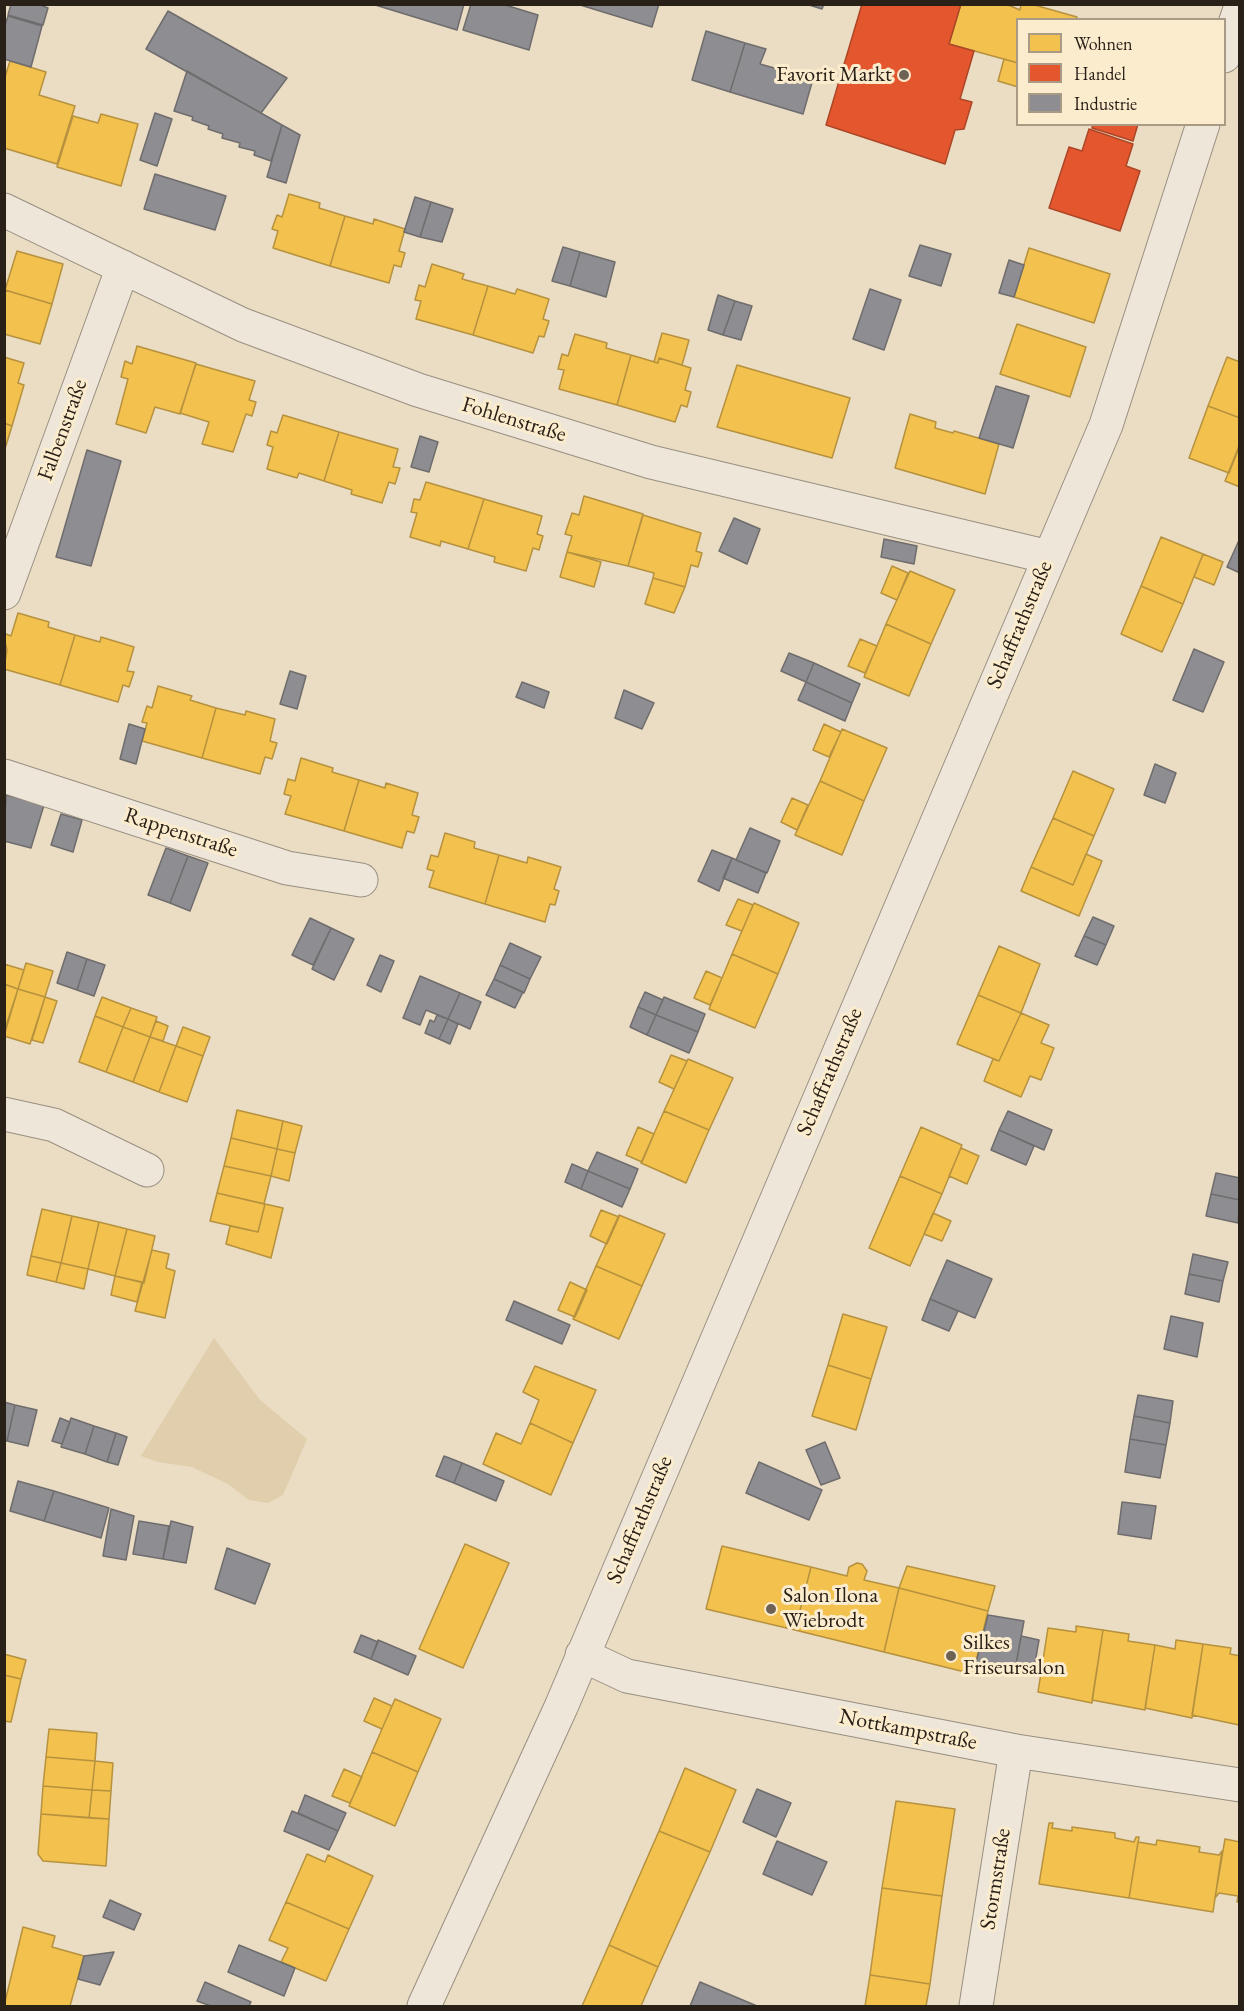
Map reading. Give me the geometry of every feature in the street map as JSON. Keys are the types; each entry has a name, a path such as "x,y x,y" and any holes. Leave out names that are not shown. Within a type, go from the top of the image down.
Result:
{"street":[{"path":"1226,50 1239,9"},
{"name":"Schaffrathstraße","path":"424,2007 582,1655 1106,425 1202,126"},
{"name":"Fohlenstraße","path":"4,210 243,325 418,390 651,462 1049,557"},
{"name":"Falbenstraße","path":"4,593 123,267"},
{"name":"Rappenstraße","path":"4,776 287,868 361,880"},
{"path":"4,1114 54,1125 147,1170"},
{"name":"Nottkampstraße","path":"582,1655 627,1676 1016,1751 1239,1785"},
{"name":"Stormstraße","path":"976,2007 1016,1751"}],"shaded area":[{"path":"214,1338 260,1400 307,1439 283,1495 268,1503 249,1500 228,1484 192,1467 158,1462 141,1456"}],"building: Wohnen":[{"path":"961,4 1006,4 1020,10 1021,4 1031,4 1077,17 1016,18 1016,62 949,44"},
{"path":"1004,59 1016,62 1016,86 998,81"},
{"path":"10,61 46,72 39,95 75,106 57,164 4,148 4,80"},
{"path":"101,114 138,124 121,186 57,167 73,116 98,123"},
{"path":"289,194 320,203 319,208 345,216 330,266 273,248 278,231 272,229 277,215 282,217"},
{"path":"345,216 373,224 374,219 405,229 399,251 405,253 401,267 394,265 389,283 330,266"},
{"path":"1029,248 1110,274 1094,323 1014,297"},
{"path":"17,251 63,264 52,304 5,290"},
{"path":"432,264 464,274 462,279 488,286 473,335 416,319 421,301 415,300 419,285 425,287"},
{"path":"488,286 515,294 517,289 549,299 543,319 549,321 544,337 539,336 533,353 473,335"},
{"path":"5,290 52,304 40,344 4,334"},
{"path":"1017,324 1086,347 1070,397 1000,374"},
{"path":"662,333 689,340 682,365 659,358 658,363 654,362"},
{"path":"575,334 607,343 606,348 631,355 617,405 559,389 564,370 558,369 562,354 568,356"},
{"path":"137,346 196,363 180,414 155,407 146,433 116,424 128,379 121,377 125,361 132,364"},
{"path":"631,355 658,363 659,358 691,368 685,390 691,392 687,407 681,405 675,422 617,405"},
{"path":"4,357 24,363 18,383 24,385 12,426 4,423"},
{"path":"1227,357 1240,362 1240,418 1208,406"},
{"path":"196,364 255,381 249,400 256,402 252,416 246,414 233,452 202,444 209,422 180,413"},
{"path":"737,365 850,398 832,458 717,427"},
{"path":"1208,406 1240,418 1240,445 1229,473 1189,458"},
{"path":"910,414 936,422 935,428 999,444 985,494 895,468"},
{"path":"283,415 339,432 324,481 299,473 297,478 267,469 273,447 267,445 271,431 277,433"},
{"path":"4,423 12,426 4,452"},
{"path":"339,432 398,449 393,467 400,468 395,484 389,482 382,503 351,494 352,490 324,481"},
{"path":"1240,447 1240,487 1225,481"},
{"path":"426,482 484,499 468,549 441,541 440,546 410,537 417,513 411,512 414,499 420,500"},
{"path":"584,496 643,514 628,566 567,552 572,536 565,534 572,513 579,515"},
{"path":"484,499 542,516 537,534 543,536 539,550 533,548 526,571 494,562 495,557 468,549"},
{"path":"643,515 701,533 696,551 702,553 698,567 691,565 685,587 653,578 654,573 628,566"},
{"path":"1161,537 1203,554 1183,604 1141,586"},
{"path":"567,552 601,562 594,587 560,577"},
{"path":"1203,554 1223,562 1214,585 1194,577"},
{"path":"892,566 908,573 897,600 881,593"},
{"path":"910,571 955,590 931,644 886,624"},
{"path":"653,578 685,587 674,613 645,604"},
{"path":"1141,586 1183,604 1162,652 1121,634"},
{"path":"18,613 49,622 48,627 75,635 60,685 4,669 7,650 4,637 6,634 11,636"},
{"path":"886,624 931,644 909,696 864,677"},
{"path":"75,635 100,642 101,637 134,647 127,671 134,672 129,687 123,685 118,702 60,685"},
{"path":"860,639 877,646 865,673 848,666"},
{"path":"158,686 192,696 190,700 216,708 202,758 142,741 147,723 142,722 147,706 152,708"},
{"path":"216,708 245,715 246,711 275,719 270,741 277,743 272,759 265,757 260,774 202,758"},
{"path":"824,724 841,732 829,757 813,750"},
{"path":"842,729 887,748 864,801 820,781"},
{"path":"301,758 333,768 332,772 359,780 344,831 285,814 291,796 284,794 288,779 295,781"},
{"path":"1073,771 1114,789 1094,836 1053,818"},
{"path":"359,780 385,788 386,783 418,793 412,815 419,817 414,833 407,831 402,848 344,831"},
{"path":"820,781 864,801 842,855 795,835"},
{"path":"792,798 808,805 797,830 781,822"},
{"path":"1053,818 1094,836 1073,885 1031,867"},
{"path":"445,833 475,842 474,848 499,855 485,904 429,887 434,871 427,869 431,855 438,857"},
{"path":"1086,854 1102,861 1079,916 1021,891 1031,867 1073,885"},
{"path":"499,855 527,863 528,857 561,867 554,889 559,891 555,905 550,904 545,922 485,904"},
{"path":"738,899 753,905 742,931 726,925"},
{"path":"754,903 799,923 778,974 732,954"},
{"path":"999,946 1040,964 1021,1013 978,995"},
{"path":"732,954 778,974 755,1028 709,1009"},
{"path":"26,963 53,971 45,997 18,989"},
{"path":"4,964 24,970 18,989 4,984"},
{"path":"706,971 722,978 710,1005 694,998"},
{"path":"4,984 18,989 4,1032"},
{"path":"18,989 45,997 30,1044 4,1036"},
{"path":"978,995 1021,1013 999,1061 957,1044"},
{"path":"45,997 57,1001 43,1043 32,1040"},
{"path":"102,997 131,1008 123,1027 95,1016"},
{"path":"131,1008 157,1017 150,1037 123,1027"},
{"path":"1021,1013 1049,1025 1041,1043 1054,1048 1041,1080 1030,1076 1021,1097 984,1081 993,1059 999,1061"},
{"path":"95,1016 123,1027 106,1072 79,1062"},
{"path":"156,1021 168,1026 163,1041 150,1037"},
{"path":"123,1027 150,1037 133,1082 106,1072"},
{"path":"183,1027 210,1037 203,1056 176,1046"},
{"path":"150,1037 176,1046 159,1092 133,1082"},
{"path":"176,1046 203,1056 187,1102 159,1092"},
{"path":"671,1055 687,1061 674,1089 659,1082"},
{"path":"688,1059 733,1078 709,1130 664,1111"},
{"path":"237,1110 283,1121 277,1149 231,1138"},
{"path":"664,1111 709,1130 686,1183 641,1163"},
{"path":"283,1121 302,1126 295,1153 277,1149"},
{"path":"638,1127 654,1134 642,1162 626,1155"},
{"path":"921,1127 962,1145 942,1194 900,1176"},
{"path":"231,1138 277,1149 271,1176 224,1166"},
{"path":"961,1148 979,1156 967,1184 949,1176"},
{"path":"277,1149 295,1153 289,1181 271,1176"},
{"path":"224,1166 271,1176 264,1204 217,1193"},
{"path":"900,1176 942,1194 910,1266 869,1248"},
{"path":"217,1193 265,1204 258,1232 210,1221"},
{"path":"265,1204 283,1208 271,1258 226,1244 230,1226 258,1232"},
{"path":"42,1209 72,1216 61,1263 31,1256"},
{"path":"601,1210 619,1217 607,1244 590,1236"},
{"path":"933,1213 951,1221 942,1241 924,1234"},
{"path":"619,1215 665,1234 642,1286 596,1266"},
{"path":"72,1216 99,1222 88,1269 61,1263"},
{"path":"99,1222 127,1229 115,1276 88,1269"},
{"path":"127,1229 155,1236 144,1283 115,1276"},
{"path":"152,1250 169,1254 166,1268 175,1271 165,1318 135,1311"},
{"path":"31,1256 61,1263 56,1282 27,1275"},
{"path":"61,1263 88,1269 84,1289 56,1282"},
{"path":"596,1266 642,1286 619,1339 573,1319"},
{"path":"115,1276 142,1282 137,1302 111,1295"},
{"path":"570,1282 587,1290 575,1317 558,1310"},
{"path":"843,1314 887,1327 871,1379 828,1365"},
{"path":"828,1365 871,1379 856,1430 812,1416"},
{"path":"535,1366 596,1390 573,1443 530,1423 539,1400 523,1392"},
{"path":"530,1423 573,1443 551,1495 483,1464 496,1433 521,1444"},
{"path":"465,1544 509,1563 463,1668 419,1649"},
{"path":"722,1546 811,1567 795,1630 706,1609"},
{"path":"857,1563 862,1564 867,1571 864,1580 899,1588 884,1652 795,1630 811,1567 847,1576 849,1567"},
{"path":"907,1566 995,1586 988,1611 899,1588"},
{"path":"899,1588 988,1611 973,1674 884,1652"},
{"path":"1076,1626 1103,1630 1092,1703 1038,1692 1048,1628 1076,1632"},
{"path":"1103,1630 1129,1634 1128,1641 1155,1645 1145,1710 1092,1700"},
{"path":"1176,1640 1203,1644 1192,1718 1145,1708 1155,1645 1175,1649"},
{"path":"1203,1644 1231,1648 1230,1654 1240,1656 1239,1725 1192,1715"},
{"path":"4,1654 26,1660 21,1679 4,1675"},
{"path":"4,1675 21,1679 11,1722 4,1721"},
{"path":"374,1698 392,1706 382,1729 364,1721"},
{"path":"395,1699 441,1719 418,1772 372,1752"},
{"path":"49,1729 97,1733 95,1761 46,1757"},
{"path":"372,1752 418,1772 395,1826 349,1806"},
{"path":"46,1757 95,1761 92,1790 43,1786"},
{"path":"95,1761 113,1763 111,1791 92,1790"},
{"path":"685,1768 736,1790 710,1852 659,1831"},
{"path":"344,1769 362,1777 350,1803 332,1796"},
{"path":"43,1786 92,1790 89,1818 41,1814"},
{"path":"92,1790 111,1791 109,1819 89,1818"},
{"path":"896,1801 955,1809 942,1896 882,1888"},
{"path":"41,1814 109,1819 106,1866 43,1861 38,1854"},
{"path":"1049,1823 1053,1823 1052,1828 1072,1831 1072,1827 1115,1833 1115,1838 1134,1842 1136,1837 1139,1837 1129,1898 1039,1884"},
{"path":"659,1831 710,1852 658,1967 609,1945"},
{"path":"1225,1839 1240,1842 1240,1902 1237,1902 1238,1896 1219,1893 1215,1898"},
{"path":"1157,1840 1200,1847 1199,1852 1219,1855 1222,1851 1213,1912 1129,1898 1138,1842 1156,1845"},
{"path":"307,1854 325,1862 328,1855 373,1876 349,1929 286,1902"},
{"path":"882,1888 942,1896 930,1984 870,1975"},
{"path":"286,1902 349,1929 326,1981 281,1962 288,1948 269,1940"},
{"path":"23,1927 55,1936 52,1947 84,1956 70,2006 4,2006"},
{"path":"609,1945 658,1967 641,2006 582,2006"},
{"path":"870,1975 930,1984 926,2006 865,2006"}],"building: Handel":[{"name":"Favorit Markt","path":"862,4 961,4 949,44 974,51 960,99 972,102 964,129 955,130 945,164 826,125"},
{"path":"1092,126 1137,126 1133,141 1092,128"},
{"path":"1089,129 1133,144 1126,166 1140,171 1120,231 1049,208 1069,147 1082,151"}],"building: Industrie":[{"path":"11,4 38,4 48,8 43,25 8,15"},
{"path":"372,4 464,4 457,30"},
{"path":"471,4 502,4 538,15 529,50 463,30"},
{"path":"577,4 659,4 652,27"},
{"path":"806,4 824,4 822,9"},
{"path":"168,11 287,78 261,113 146,49"},
{"path":"8,16 42,26 31,67 4,59 4,28"},
{"path":"706,31 745,43 730,92 692,80"},
{"path":"745,43 766,49 760,64 813,79 803,114 730,92"},
{"path":"187,71 282,125 271,161 254,155 255,151 239,147 240,143 222,138 223,134 192,120 193,117 174,111"},
{"path":"155,113 172,119 157,166 140,160"},
{"path":"282,125 300,135 286,183 267,177"},
{"path":"155,174 226,196 215,230 144,209"},
{"path":"415,197 431,202 420,237 404,232"},
{"path":"431,202 453,209 442,242 420,237"},
{"path":"920,245 951,254 941,286 909,276"},
{"path":"563,247 580,252 570,286 552,281"},
{"path":"580,252 615,262 606,297 570,286"},
{"path":"1009,260 1024,265 1014,297 999,293"},
{"path":"870,289 901,300 884,350 853,339"},
{"path":"718,295 735,301 723,335 708,330"},
{"path":"735,301 752,306 741,340 723,335"},
{"path":"996,386 1029,396 1013,448 979,438"},
{"path":"420,436 438,442 429,472 411,467"},
{"path":"87,450 121,461 91,566 56,557"},
{"path":"734,518 760,529 747,564 719,551"},
{"path":"1240,538 1240,573 1227,567"},
{"path":"884,539 917,546 914,564 881,557"},
{"path":"1194,649 1224,662 1203,712 1173,700"},
{"path":"789,653 814,663 806,682 781,671"},
{"path":"814,663 860,684 852,703 806,682"},
{"path":"290,671 306,676 297,709 280,704"},
{"path":"522,682 549,692 544,708 516,697"},
{"path":"806,682 852,703 845,721 798,700"},
{"path":"624,690 654,703 642,729 615,718"},
{"path":"129,724 145,729 136,764 120,759"},
{"path":"1155,764 1176,773 1165,803 1144,795"},
{"path":"6,795 44,805 31,848 4,841"},
{"path":"61,814 82,820 73,852 51,845"},
{"path":"750,828 780,841 767,873 736,860"},
{"path":"166,848 188,856 170,903 148,895"},
{"path":"712,850 732,858 719,891 698,881"},
{"path":"188,856 208,863 190,911 170,903"},
{"path":"732,858 766,873 758,893 723,878"},
{"path":"1093,917 1114,926 1106,945 1084,936"},
{"path":"310,918 331,928 313,965 292,955"},
{"path":"331,928 354,939 334,980 312,969"},
{"path":"1084,936 1106,945 1097,965 1075,956"},
{"path":"510,943 541,957 530,979 500,965"},
{"path":"67,952 87,959 77,990 57,983"},
{"path":"380,955 394,961 381,992 367,985"},
{"path":"87,959 105,965 94,996 77,990"},
{"path":"500,965 530,979 524,993 494,979"},
{"path":"420,976 460,993 448,1019 426,1010 420,1025 403,1018"},
{"path":"494,979 523,992 515,1008 486,995"},
{"path":"645,992 663,1000 656,1015 638,1007"},
{"path":"460,993 481,1002 470,1029 448,1019"},
{"path":"664,997 705,1014 698,1032 656,1015"},
{"path":"638,1007 656,1015 647,1035 630,1027"},
{"path":"437,1015 448,1019 439,1039 425,1033 430,1020 434,1022"},
{"path":"656,1015 698,1032 689,1053 647,1035"},
{"path":"448,1019 458,1024 450,1044 439,1039"},
{"path":"1008,1111 1052,1130 1044,1150 999,1130"},
{"path":"999,1130 1034,1146 1026,1165 991,1150"},
{"path":"597,1152 638,1169 630,1189 588,1171"},
{"path":"572,1164 588,1171 581,1189 565,1182"},
{"path":"588,1171 630,1189 622,1207 581,1189"},
{"path":"1216,1173 1240,1178 1240,1200 1211,1194"},
{"path":"1211,1194 1240,1200 1238,1223 1206,1216"},
{"path":"1193,1254 1228,1262 1223,1281 1189,1274"},
{"path":"947,1260 992,1279 975,1318 930,1299"},
{"path":"1189,1274 1223,1281 1219,1302 1185,1294"},
{"path":"930,1299 958,1311 949,1331 922,1320"},
{"path":"514,1301 570,1325 562,1344 506,1320"},
{"path":"1171,1316 1203,1323 1197,1357 1164,1349"},
{"path":"1138,1395 1173,1401 1170,1423 1134,1416"},
{"path":"4,1402 15,1405 7,1441 4,1440"},
{"path":"15,1405 37,1410 28,1446 7,1441"},
{"path":"1134,1416 1170,1423 1166,1445 1130,1439"},
{"path":"60,1418 70,1422 62,1444 52,1441"},
{"path":"71,1418 94,1426 85,1454 61,1447"},
{"path":"94,1426 116,1433 107,1462 85,1454"},
{"path":"116,1433 127,1437 118,1465 107,1462"},
{"path":"1130,1439 1166,1445 1160,1478 1125,1472"},
{"path":"825,1442 840,1478 821,1485 806,1450"},
{"path":"444,1456 462,1463 454,1483 436,1476"},
{"path":"759,1462 822,1490 809,1520 746,1493"},
{"path":"462,1463 504,1481 496,1501 454,1483"},
{"path":"18,1481 54,1491 44,1521 10,1511"},
{"path":"54,1491 109,1508 101,1538 44,1521"},
{"path":"1122,1502 1156,1506 1151,1539 1118,1534"},
{"path":"111,1509 134,1516 126,1560 103,1556"},
{"path":"139,1521 169,1526 163,1559 133,1554"},
{"path":"171,1521 193,1527 186,1563 163,1559"},
{"path":"227,1548 270,1564 255,1604 215,1589"},
{"path":"988,1615 1024,1621 1015,1670 976,1663"},
{"path":"361,1635 378,1642 371,1659 354,1652"},
{"path":"1021,1636 1039,1640 1033,1674 1015,1670"},
{"path":"378,1640 416,1656 408,1675 371,1659"},
{"path":"757,1789 791,1803 776,1837 743,1822"},
{"path":"305,1795 346,1813 338,1831 298,1813"},
{"path":"292,1811 338,1831 329,1850 284,1831"},
{"path":"777,1841 827,1862 812,1895 763,1874"},
{"path":"110,1900 141,1914 134,1930 103,1917"},
{"path":"239,1945 295,1968 284,1996 228,1972"},
{"path":"114,1952 100,1985 78,1979 84,1956"},
{"path":"205,1982 251,2002 249,2006 211,2006 197,2001"},
{"path":"700,1982 757,2006 690,2006"}],"place":[{"name":"Favorit Markt","path":"904,75"},
{"name":"Salon Ilona Wiebrodt","path":"771,1609"},
{"name":"Silkes Friseursalon","path":"951,1656"}]}
